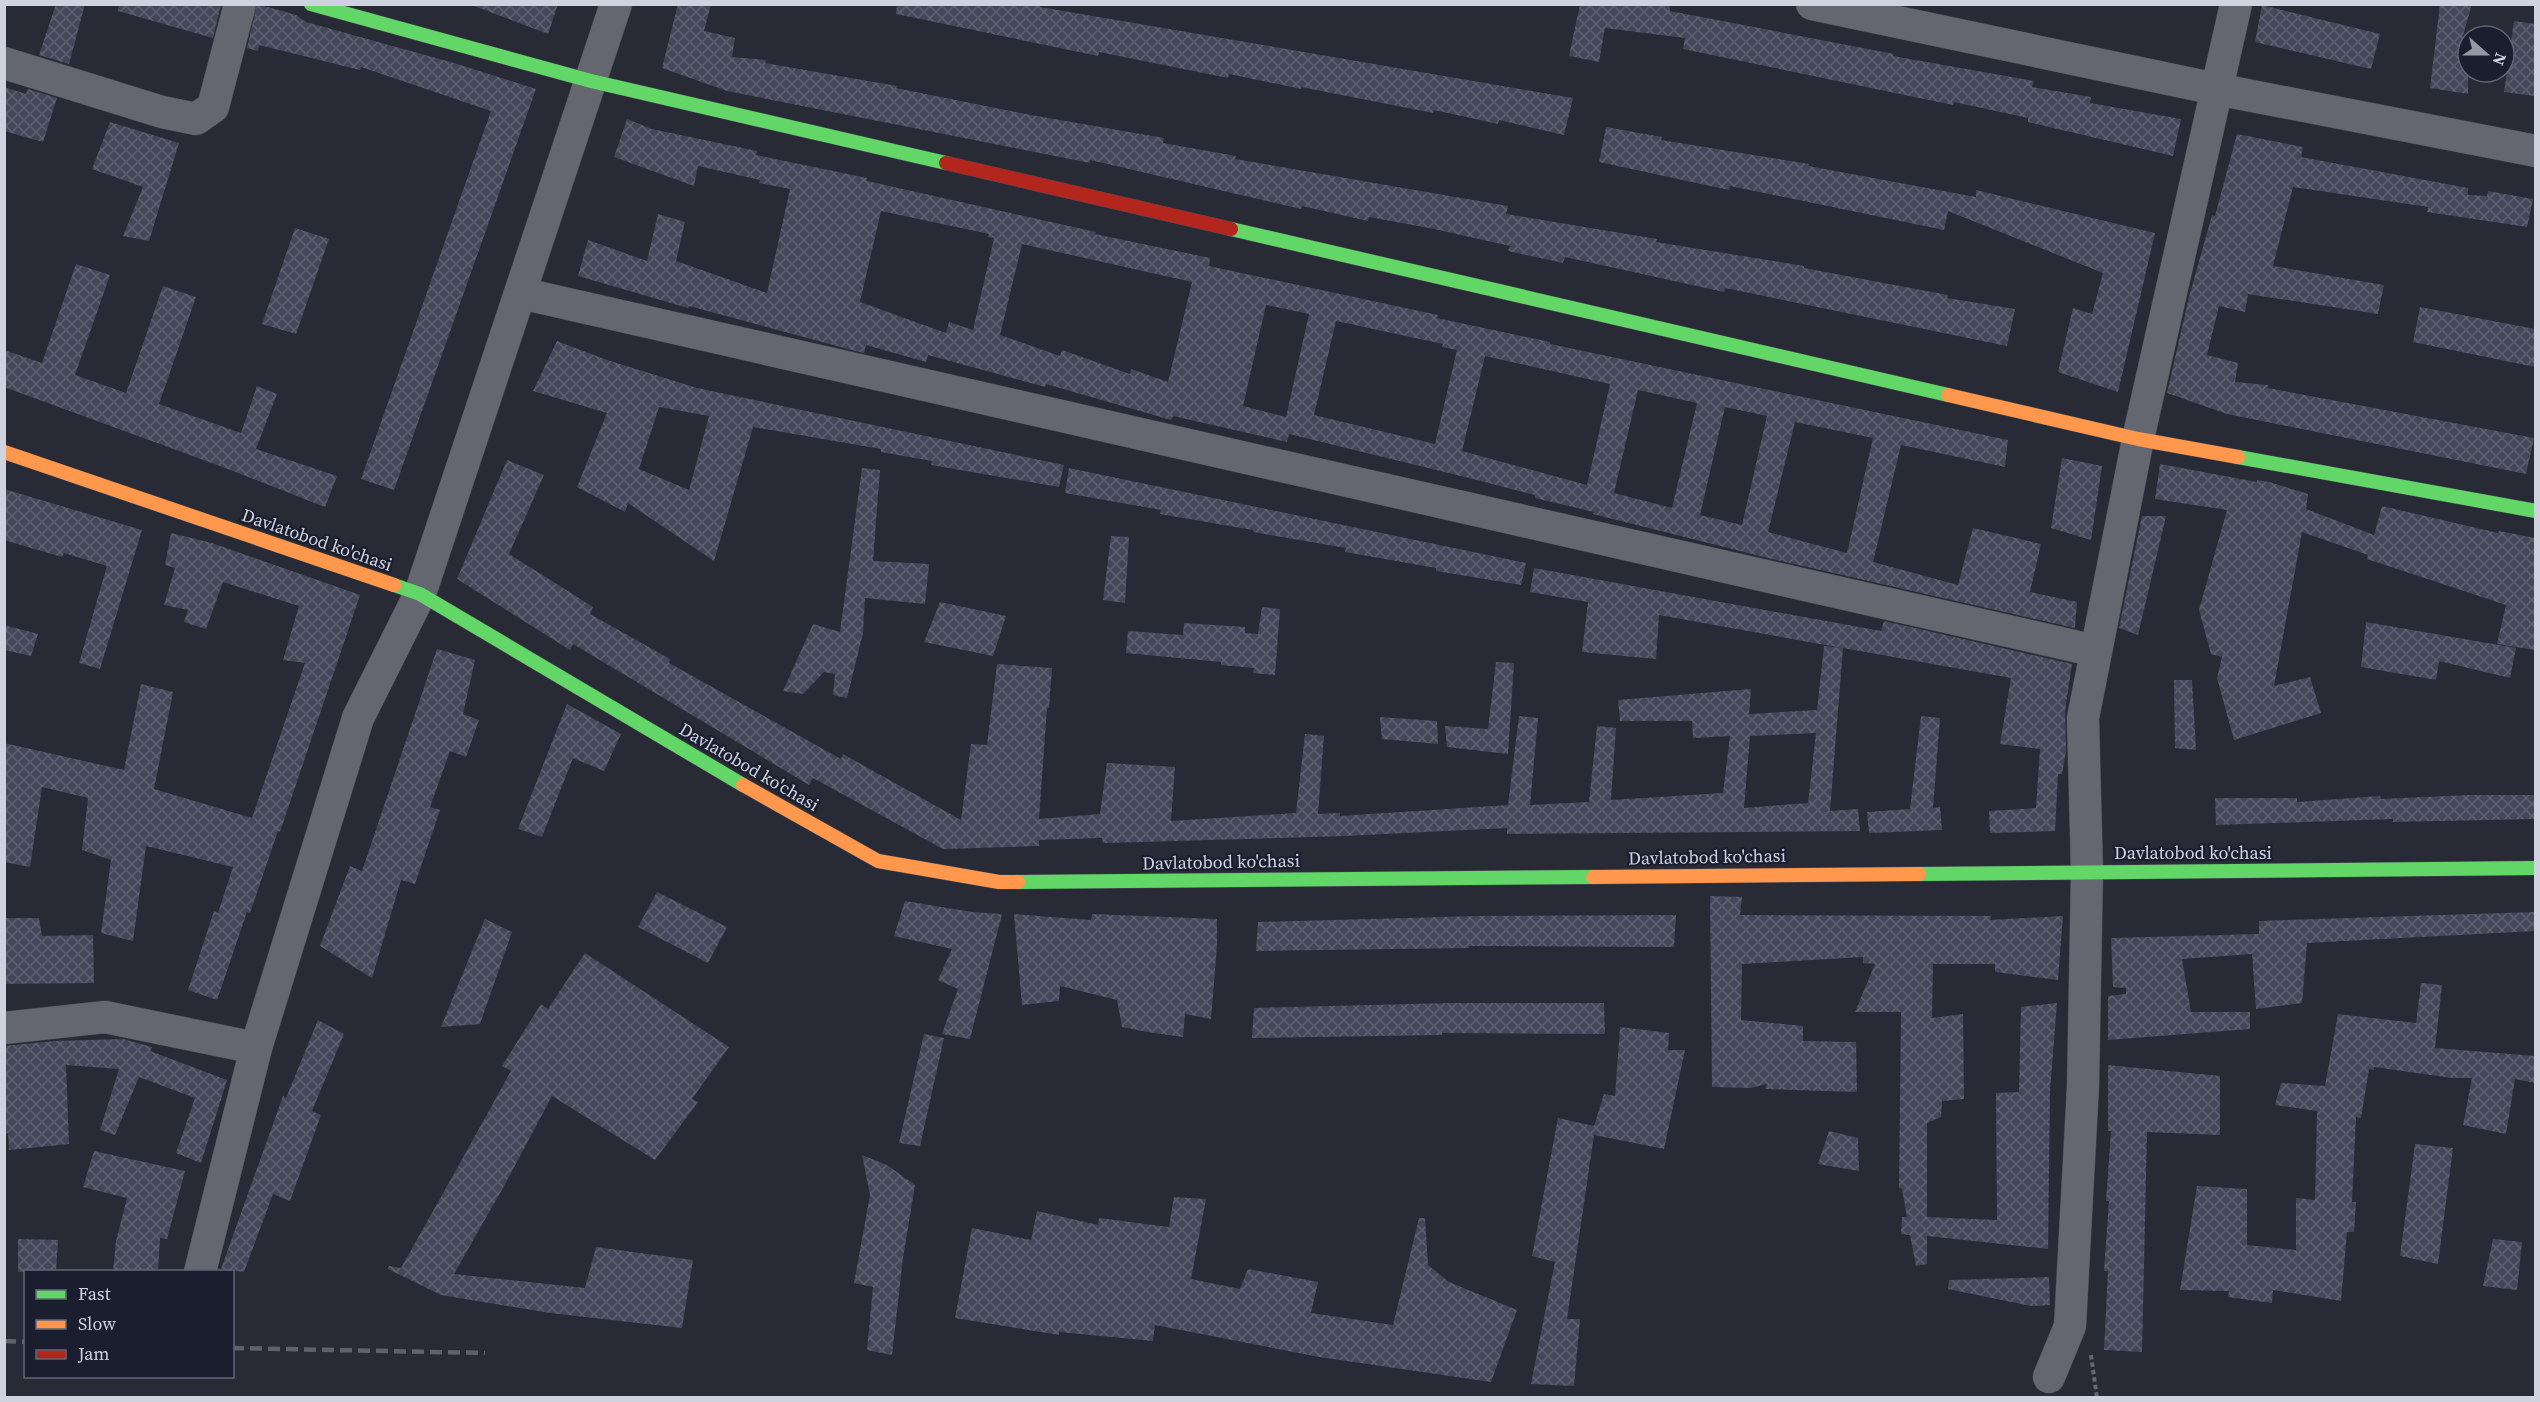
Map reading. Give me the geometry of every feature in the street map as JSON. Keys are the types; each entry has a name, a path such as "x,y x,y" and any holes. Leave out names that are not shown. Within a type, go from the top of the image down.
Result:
{"street":[{"path":"4,63 162,112 196,119 213,107 240,4"},
{"path":"311,4 591,81 2138,439 2535,511"},
{"path":"200,1270 256,1048 358,718 420,594 616,4"},
{"path":"1812,4 1936,17 2216,89 2535,151"},
{"path":"2049,1377 2070,1326 2083,1086 2087,872 2083,718 2138,439 2236,4"},
{"path":"520,293 2096,651"},
{"name":"Davlatobod ko'chasi","path":"4,452 420,594 735,780 878,861 966,876 1011,882 2535,868"},
{"path":"4,1028 105,1017 256,1048"}],"path":[{"path":"2091,1350 2097,1398"}],"building":[{"path":"56,4 85,4 69,64 39,55"},
{"path":"119,4 221,4 213,38 118,11"},
{"path":"257,4 296,15 306,22 454,63 536,89 394,490 361,479 491,111 361,67 360,70 259,45 258,51 247,48"},
{"path":"475,4 558,4 548,34 474,6"},
{"path":"678,4 711,4 704,31 735,38 732,57 766,60 765,63 897,86 896,88 1031,115 1164,138 1163,143 1236,156 1235,159 1508,206 1506,214 1804,266 1804,268 1948,295 1947,298 2015,309 2007,346 1725,288 1724,292 1565,257 1563,263 1508,251 1510,246 1434,229 1369,217 1368,221 1302,206 1301,209 1090,160 1090,163 727,91 662,68"},
{"path":"897,4 1040,4 1040,7 1573,98 1564,135 1499,120 1498,124 1434,110 1433,113 1229,74 1228,78 1099,52 1098,56 896,14"},
{"path":"1580,4 1669,4 1670,11 1894,54 1893,56 2034,81 2032,87 2091,97 2090,103 2181,119 2173,156 2028,122 2028,118 1954,102 1953,105 1683,49 1685,38 1605,28 1599,62 1569,56"},
{"path":"2440,4 2472,4 2466,24 2456,24 2456,84 2468,84 2468,94 2430,88"},
{"path":"2262,5 2380,34 2371,69 2255,42"},
{"path":"2514,21 2535,24 2535,96 2504,92 2505,84 2516,84 2516,24 2514,24"},
{"path":"4,87 26,94 28,89 57,98 43,142 4,131"},
{"path":"627,119 652,129 757,151 756,155 867,178 867,181 1210,258 1209,266 1438,315 1437,318 1550,342 1550,344 2008,440 2005,467 1901,445 1873,562 1958,585 1973,528 2041,544 2030,592 2077,602 2075,628 1772,559 1593,514 1594,512 1535,498 1535,495 1289,434 1287,442 1173,416 1171,420 1046,384 1045,387 928,355 926,362 866,345 864,353 859,352 689,306 688,308 578,276 588,240 647,261 658,214 685,222 676,261 767,293 790,189 698,166 694,186 614,157","holes":["881,211 989,234 988,237 994,238 973,330 949,322 946,333 860,302","1022,244 1192,282 1168,382 1131,369 1130,374 1062,350 1060,356 1000,335","1266,305 1309,314 1286,417 1243,406","1336,321 1443,344 1442,347 1457,350 1435,444 1314,415","1485,356 1610,384 1587,485 1462,451","1638,390 1697,403 1672,508 1614,493","1725,407 1767,416 1742,525 1700,515","1795,422 1873,438 1847,553 1768,532"]},
{"path":"110,122 179,143 149,241 123,236 143,187 92,169"},
{"path":"1606,127 1662,137 1661,140 1809,164 1808,166 1976,197 1976,190 2155,233 2118,392 2058,372 2073,308 2092,314 2103,273 1948,211 1944,230 1730,186 1729,190 1599,162"},
{"path":"2237,134 2303,147 2301,157 2468,188 2468,195 2487,196 2488,191 2533,199 2527,227 2427,212 2428,207 2293,187 2273,266 2384,285 2378,314 2248,294 2245,312 2219,306 2207,355 2238,363 2235,382 2268,385 2268,388 2534,438 2526,474 2227,414 2167,393 2189,297 2212,215 2215,216"},
{"path":"295,228 329,239 296,334 262,324"},
{"path":"76,264 110,275 75,375 126,393 163,286 196,297 159,404 241,433 257,386 277,394 256,449 337,476 325,507 4,387 4,350 42,363"},
{"path":"2420,307 2535,329 2535,367 2413,342"},
{"path":"557,341 607,360 697,388 1064,465 1059,487 931,465 932,461 881,452 881,449 753,427 714,561 628,503 625,512 577,487 607,413 533,391","holes":["659,407 709,416 689,490 639,469"]},
{"path":"2062,458 2102,466 2091,540 2051,528"},
{"path":"507,460 544,475 509,554 593,607 590,614 670,659 669,663 841,759 843,754 961,820 971,744 987,745 997,664 1052,668 1039,819 1100,814 1107,763 1175,767 1171,821 1296,813 1305,734 1324,736 1318,814 1340,813 1340,816 1508,805 1519,716 1538,718 1530,805 1589,802 1597,726 1616,728 1611,800 1723,793 1730,736 1693,738 1692,721 1620,721 1618,700 1751,689 1749,714 1817,710 1824,646 1842,648 1659,615 1656,659 1582,652 1588,602 1530,592 1534,568 1881,631 1884,621 2072,664 2065,711 2066,751 2062,774 2058,774 2055,831 1990,833 1989,811 2036,808 2040,749 2000,744 2011,678 1843,648 1830,811 1858,809 1860,831 1507,834 1507,828 1345,836 1103,843 1102,838 1039,840 1039,846 943,849 813,778 809,785 573,644 570,650 457,579","holes":["1816,733 1808,803 1744,808 1750,736"]},
{"path":"2160,464 2257,482 2257,480 2269,482 2308,494 2306,509 2374,535 2382,506 2498,533 2499,531 2535,538 2535,650 2497,644 2506,605 2367,559 2368,555 2302,532 2274,686 2310,677 2321,713 2234,740 2217,678 2222,657 2211,654 2199,610 2227,510 2155,499"},
{"path":"862,468 880,470 873,561 929,564 925,604 865,598 863,633 847,698 833,695 835,674 824,672 803,694 783,691 813,624 840,632"},
{"path":"1069,468 1526,563 1521,585 1436,571 1436,568 1345,552 1346,548 1160,514 1161,510 1065,493"},
{"path":"4,489 142,530 100,669 79,663 107,566 64,553 62,557 4,540"},
{"path":"2142,516 2166,516 2138,635 2119,628"},
{"path":"171,533 212,543 360,595 280,832 278,831 250,913 247,912 217,1000 188,990 214,911 218,913 233,867 146,846 133,941 101,933 111,860 82,850 88,798 42,787 30,867 4,862 4,743 124,770 141,684 173,692 154,789 252,818 305,663 283,660 299,606 223,582 206,629 184,622 188,610 164,605 175,568 165,565"},
{"path":"1111,536 1129,537 1125,603 1103,600"},
{"path":"940,602 1006,616 993,656 924,642"},
{"path":"1262,607 1280,609 1275,675 1253,673 1254,668 1221,665 1221,662 1126,653 1128,631 1183,635 1184,623 1245,627 1245,633 1258,634"},
{"path":"2366,622 2516,648 2510,678 2439,661 2436,680 2361,667"},
{"path":"4,625 38,634 31,656 4,650"},
{"path":"437,649 475,660 463,714 479,720 466,757 450,751 430,807 440,810 415,884 401,880 372,978 320,946 350,866 362,871"},
{"path":"1496,662 1514,663 1508,754 1447,747 1445,726 1488,729"},
{"path":"2174,680 2192,680 2196,750 2175,748"},
{"path":"567,704 621,734 604,771 573,758 542,837 518,829"},
{"path":"1921,716 1940,718 1933,808 1940,807 1942,830 1869,833 1867,812 1910,809"},
{"path":"1380,717 1437,721 1438,744 1382,739"},
{"path":"2535,795 2535,819 2393,822 2393,819 2216,825 2215,798 2297,798 2297,802 2380,796 2381,799"},
{"path":"657,892 727,927 708,963 638,927"},
{"path":"1710,896 1742,897 1740,915 1991,916 1990,920 2063,916 2058,980 1995,972 1995,964 1933,964 1932,1018 1963,1014 1964,1099 1942,1101 1941,1117 1927,1123 1927,1217 1997,1220 1996,1093 2019,1092 2021,1007 2057,1003 2050,1091 2048,1249 1927,1236 1927,1264 1916,1266 1910,1235 1901,1234 1902,1217 1907,1217 1902,1189 1899,1188 1901,1012 1855,1012 1875,964 1863,963 1863,957 1742,964 1741,1020 1803,1026 1803,1041 1856,1042 1857,1092 1765,1089 1767,1084 1751,1088 1712,1087"},
{"path":"905,901 972,912 1002,914 970,1039 942,1034 958,989 938,980 952,949 894,936"},
{"path":"2535,912 2535,931 2307,943 2302,1003 2256,1009 2252,954 2182,959 2191,1012 2250,1012 2250,1029 2108,1040 2108,996 2126,994 2126,988 2113,987 2111,938 2259,934 2259,921"},
{"path":"1014,914 1091,920 1092,914 1217,919 1211,1019 1185,1014 1183,1037 1122,1027 1117,1000 1060,986 1059,1001 1022,1005"},
{"path":"1676,915 1674,947 1469,946 1469,948 1256,951 1258,922 1478,916"},
{"path":"4,918 39,918 42,936 93,935 94,983 4,984"},
{"path":"485,919 512,932 480,1024 441,1027"},
{"path":"585,953 729,1047 692,1099 698,1102 655,1160 552,1096 454,1274 585,1288 596,1247 693,1260 682,1328 550,1313 441,1295 388,1269 389,1266 401,1268 460,1163 511,1071 502,1066 541,1004 548,1009"},
{"path":"2421,983 2442,985 2435,1048 2535,1056 2535,1083 2515,1079 2506,1134 2463,1125 2472,1078 2452,1078 2374,1067 2374,1070 2369,1069 2361,1118 2356,1117 2352,1202 2356,1202 2354,1232 2347,1232 2341,1301 2273,1290 2272,1303 2228,1297 2229,1291 2180,1290 2197,1186 2247,1189 2247,1245 2296,1250 2296,1198 2315,1200 2317,1111 2275,1105 2281,1083 2325,1086 2338,1014 2416,1023"},
{"path":"1452,1003 1604,1003 1605,1034 1442,1033 1442,1035 1252,1038 1254,1008"},
{"path":"318,1020 344,1034 312,1111 321,1115 290,1201 273,1194 244,1272 221,1269 283,1096 286,1098"},
{"path":"1620,1027 1669,1033 1668,1050 1685,1050 1664,1149 1594,1135 1567,1319 1580,1319 1574,1386 1531,1384 1555,1262 1532,1256 1558,1118 1594,1126 1604,1094 1615,1096"},
{"path":"924,1034 944,1038 920,1146 899,1143"},
{"path":"123,1039 152,1047 150,1051 227,1080 201,1163 176,1153 195,1098 139,1077 115,1135 100,1130 119,1069 66,1065 69,1144 9,1150 8,1133 4,1134 4,1046 55,1041"},
{"path":"2108,1065 2220,1076 2220,1135 2147,1132 2142,1352 2104,1350 2108,1271 2104,1271 2109,1201 2106,1201 2111,1131 2108,1131"},
{"path":"1829,1131 1858,1138 1859,1171 1818,1164"},
{"path":"2415,1144 2453,1148 2438,1264 2400,1256"},
{"path":"94,1151 185,1171 167,1239 160,1238 158,1270 113,1270 116,1241 127,1198 83,1187"},
{"path":"862,1155 887,1165 915,1185 903,1258 892,1355 867,1350 873,1287 854,1283 870,1195"},
{"path":"1174,1197 1206,1199 1191,1279 1240,1289 1248,1269 1318,1282 1311,1313 1393,1325 1419,1218 1425,1218 1428,1265 1449,1282 1517,1310 1491,1382 1319,1357 1155,1325 1153,1341 1059,1332 1059,1335 955,1318 972,1228 1031,1240 1037,1211 1098,1225 1099,1218 1169,1227"},
{"path":"18,1239 58,1240 56,1270 18,1272"},
{"path":"2493,1239 2522,1242 2517,1290 2483,1286"},
{"path":"2049,1277 2050,1305 2031,1306 1948,1289 1949,1280"}],"railway":[{"path":"4,1341 24,1342"},
{"path":"234,1348 485,1353"}],"traffic: fast":[{"path":"311,4 591,81 946,163"},
{"path":"1231,229 1948,395"},
{"path":"2238,457 2536,511"},
{"path":"394,585 420,594 743,785"},
{"path":"1919,874 2536,868"},
{"path":"1018,882 1593,877"}],"traffic: slow":[{"path":"1948,395 2138,439 2238,457"},
{"path":"4,452 394,585"},
{"path":"743,785 878,861 999,882 1018,882"},
{"path":"1593,877 1919,874"}],"traffic: jam":[{"path":"946,163 1231,229"}]}
